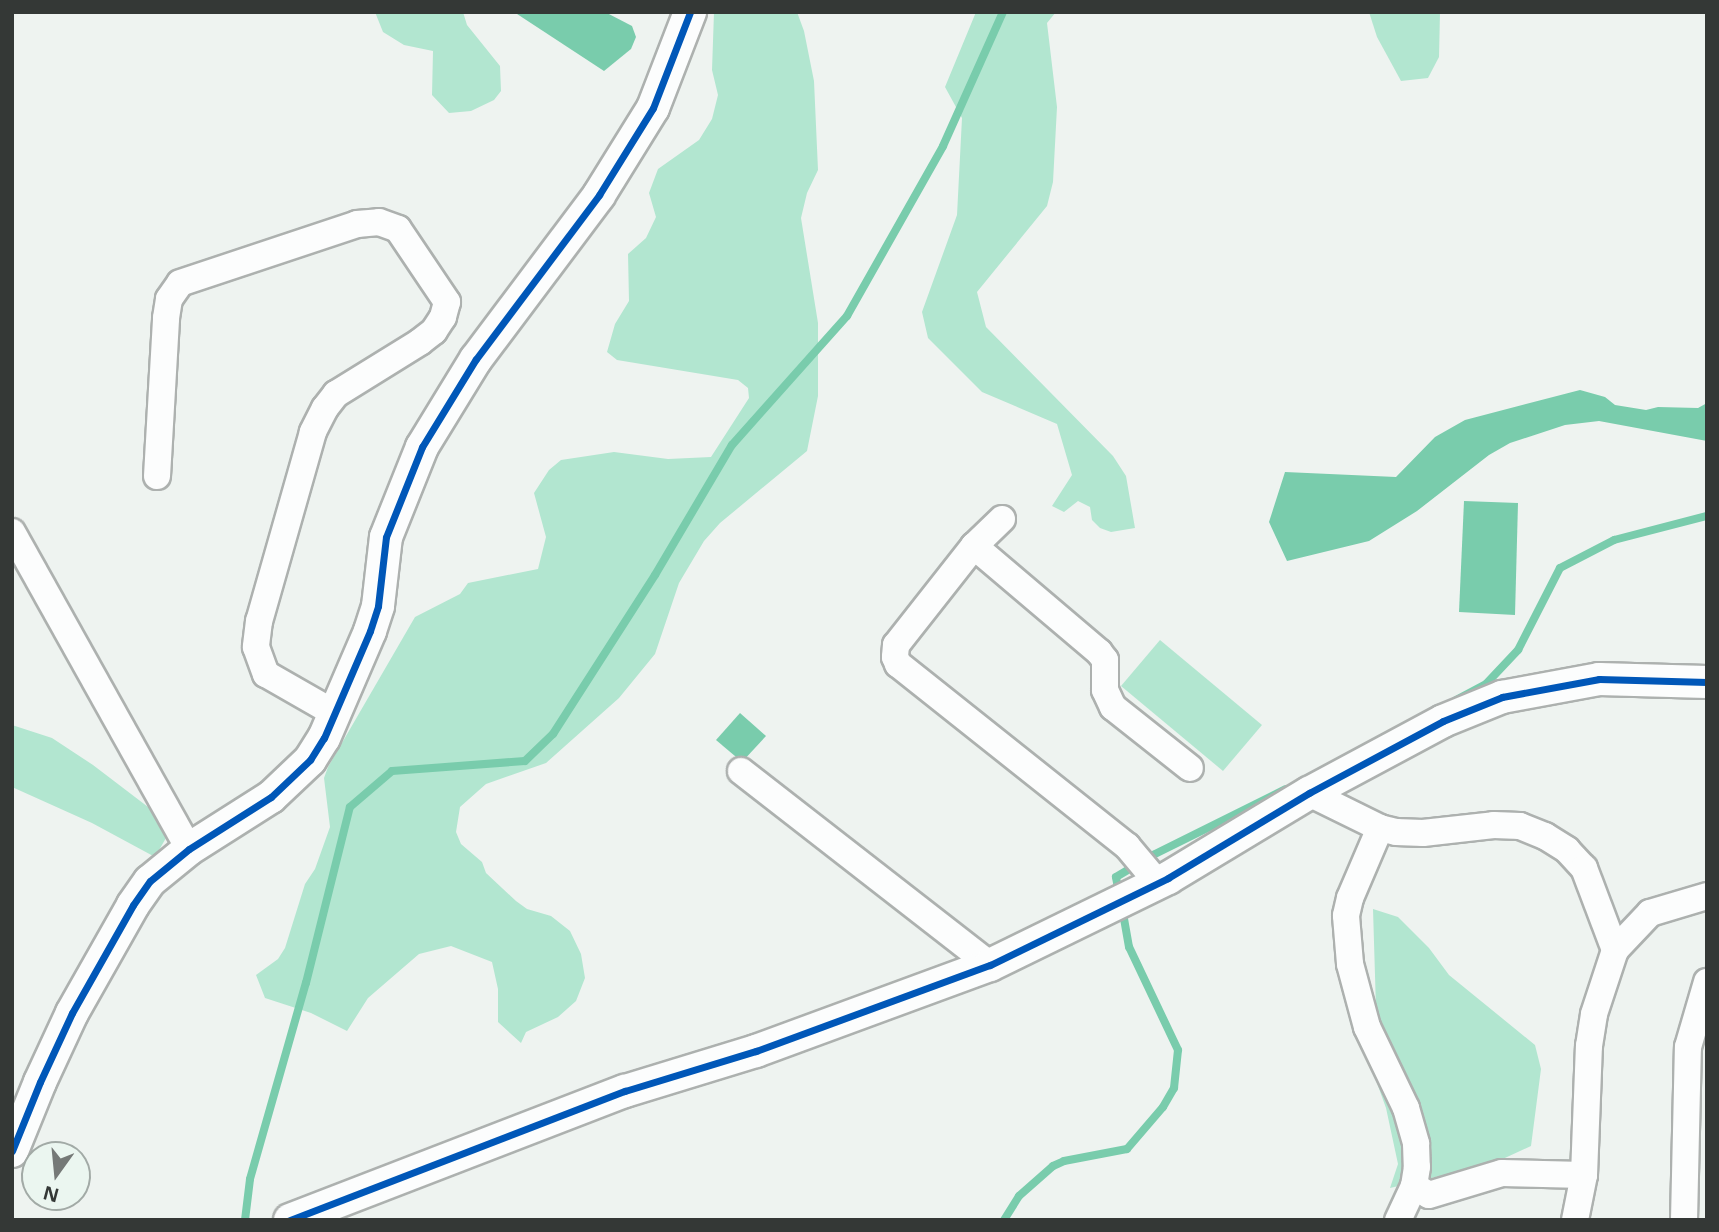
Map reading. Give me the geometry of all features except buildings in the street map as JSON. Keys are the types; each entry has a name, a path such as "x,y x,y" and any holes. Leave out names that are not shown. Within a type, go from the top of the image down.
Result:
{"street":[{"path":"12,1151 19,1118 72,1013 133,905 158,874 188,849 271,797 289,782 317,749 370,631 378,606 386,537 422,447 476,359 599,195 653,108 690,12"},
{"path":"157,476 166,318 169,299 180,283 357,224 379,222 398,229 447,302 443,317 434,331 420,342 336,394 325,408 313,432 259,621 256,647 266,674 334,713"},
{"path":"1002,519 974,546 896,645 895,657 898,664 1126,846 1135,890"},
{"path":"12,532 188,849"},
{"path":"974,546 1099,652 1105,660 1105,690 1113,707 1190,768"},
{"path":"290,1220 625,1091 756,1051 990,965 1135,890 1443,721 1502,697 1599,679 1707,682"},
{"path":"741,771 990,965"},
{"path":"1309,793 1380,828 1423,833 1494,825 1520,826 1545,836 1567,850 1584,868 1615,950"},
{"path":"1380,828 1350,898 1347,937 1350,964 1367,1027 1406,1108 1416,1144 1418,1167 1414,1186 1398,1220"},
{"path":"1574,1220 1584,1175 1594,1014 1615,950 1650,912 1707,896"},
{"path":"1684,1220 1688,1047 1707,982"},
{"path":"1414,1186 1429,1195 1440,1194 1502,1173 1584,1175"}],"shaded area":[{"path":"375,12 463,12 467,25 500,66 501,91 494,100 471,111 449,113 432,95 433,51 404,45 383,32"},
{"path":"514,12 605,12 632,26 636,37 631,49 604,71"},
{"path":"714,12 797,12 804,31 814,81 818,170 807,193 801,218 818,323 818,396 807,451 720,523 704,541 679,583 655,654 619,698 546,763 486,784 460,807 456,832 461,844 482,862 486,873 527,909 551,916 570,931 581,954 585,978 576,1001 558,1017 526,1032 521,1043 498,1022 498,989 492,962 451,946 419,954 368,998 347,1031 311,1013 265,998 256,975 278,959 285,948 305,884 315,869 330,827 324,778 328,767 415,617 460,594 468,583 538,569 546,537 534,493 549,470 561,460 614,452 668,459 711,457 749,398 748,388 738,380 617,360 607,352 615,324 629,301 628,254 646,238 656,217 649,193 658,169 699,140 712,119 718,95 712,70"},
{"path":"976,12 1056,12 1047,23 1057,107 1053,182 1047,206 977,292 986,327 1113,456 1126,476 1135,528 1111,532 1100,528 1092,520 1090,507 1078,501 1064,512 1052,506 1072,475 1057,424 982,392 928,338 922,312 957,215 962,118 945,87"},
{"path":"1369,12 1440,12 1439,57 1428,78 1401,81 1377,37"},
{"path":"1580,390 1605,397 1615,405 1646,410 1658,407 1698,408 1707,403 1707,441 1599,421 1565,425 1510,443 1489,455 1417,511 1369,541 1287,561 1269,522 1285,472 1396,477 1435,437 1465,420"},
{"path":"1464,501 1518,503 1515,615 1459,612"},
{"path":"1160,640 1262,725 1223,771 1121,686"},
{"path":"740,713 766,736 742,762 716,740"},
{"path":"12,725 52,738 152,810 166,838 155,857 92,823 12,787"},
{"path":"1373,909 1398,917 1429,948 1449,975 1535,1045 1541,1069 1531,1146 1494,1163 1390,1188 1398,1164 1386,1108 1360,1036 1376,1009"}],"waterway":[{"path":"245,1220 250,1179 306,983 350,807 392,771 525,761 553,734 655,575 732,445 847,316 943,146 1003,12"},
{"path":"1456,700 1486,684 1518,650 1560,568 1614,540 1707,516"},
{"path":"1119,893 1116,877 1153,855 1286,789"},
{"path":"1004,1220 1019,1196 1053,1166 1064,1161 1127,1149 1163,1107 1174,1088 1178,1050 1129,947 1122,909"}],"cycle path":[{"path":"12,1151 72,1013 133,905 150,881 189,849 271,797 310,760 324,738 370,631 378,606 386,537 422,447 476,359 599,195 653,108 690,12"},
{"path":"290,1220 625,1091 756,1051 990,965 1168,878 1309,793 1443,721 1502,697 1599,679 1707,682"}]}
